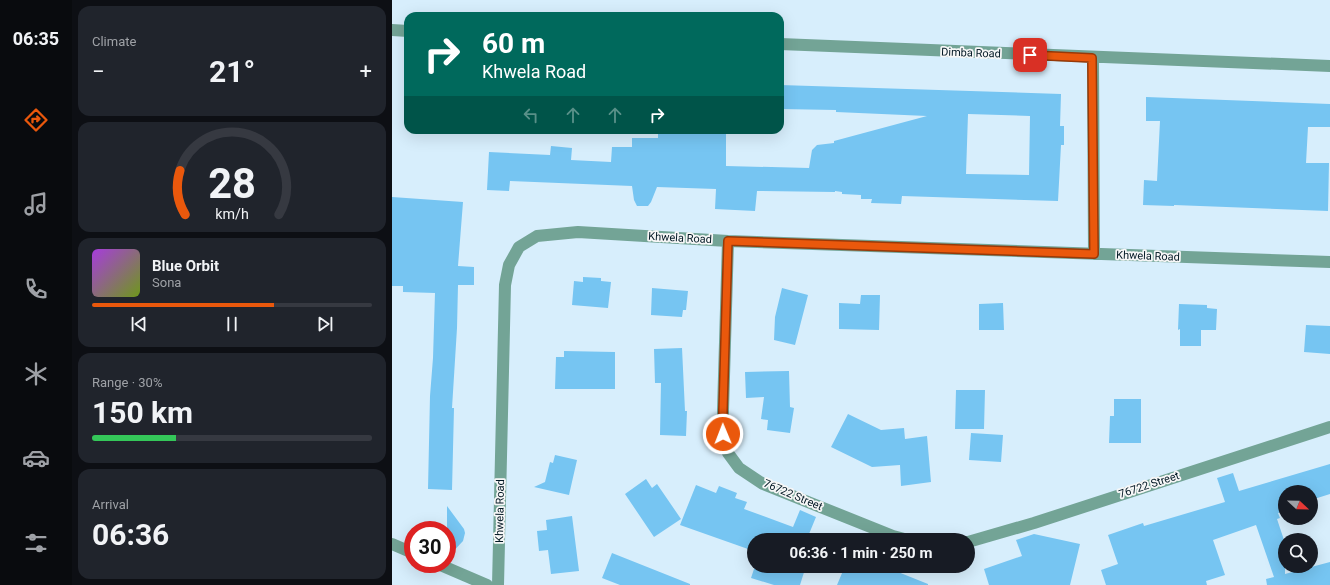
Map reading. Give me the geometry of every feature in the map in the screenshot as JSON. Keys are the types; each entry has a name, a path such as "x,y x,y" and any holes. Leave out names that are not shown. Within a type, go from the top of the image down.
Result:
{"street":[{"path":"392,30 404,31"},
{"name":"Dimba Road","path":"784,44 1092,58 1330,66"},
{"path":"1092,58 1094,254"},
{"name":"Khwela Road","path":"498,585 505,285 509,265 519,247 537,236 578,232 728,241 1330,262"},
{"name":"76722 Street","path":"728,241 723,410 723,434 728,453 739,468 763,484 885,533"},
{"name":"76722 Street","path":"975,540 1034,523 1330,427"},
{"path":"392,544 404,549"},
{"path":"456,572 487,585"}],"building":[{"path":"784,85 1061,94 1060,126 1064,126 1064,145 1061,145 1058,201 902,196 901,204 871,203 872,199 861,199 861,195 842,194 842,192 835,191 757,191 755,211 715,209 716,189 657,187 648,206 637,206 634,200 632,186 510,181 509,191 487,190 489,152 550,155 551,146 572,148 571,160 611,162 612,147 632,147 632,138 658,138 658,134 726,134 726,166 809,168 812,150 817,145 834,143 834,141 927,116 836,112 836,110 784,109","holes":["968,114 1030,116 1029,175 966,174"]},
{"path":"1146,97 1330,104 1330,127 1308,127 1306,163 1329,163 1328,211 1143,205 1144,180 1157,181 1160,121 1146,121"},
{"path":"392,197 463,202 458,266 474,267 474,285 458,285 452,408 454,408 452,490 428,489 430,396 435,293 403,292 403,286 392,286"},
{"path":"583,277 601,278 601,281 611,282 608,308 572,305 574,281 583,282"},
{"path":"652,288 688,291 686,310 683,310 682,317 651,315"},
{"path":"782,288 808,295 795,345 774,340 775,317"},
{"path":"861,295 880,295 879,330 839,329 839,303 860,304"},
{"path":"1003,303 1004,330 979,330 979,304"},
{"path":"1179,304 1207,305 1207,308 1217,309 1216,330 1201,330 1201,346 1180,346 1180,329 1178,330"},
{"path":"1306,325 1330,326 1330,354 1304,352"},
{"path":"682,348 685,411 687,411 686,436 660,435 661,383 655,383 654,349"},
{"path":"564,351 615,352 615,389 555,389 556,357 564,357"},
{"path":"789,371 790,407 794,408 790,433 767,430 768,420 761,419 764,397 746,398 745,372"},
{"path":"956,390 985,390 984,429 955,429"},
{"path":"1114,399 1141,399 1141,443 1109,443 1110,416 1114,416"},
{"path":"848,414 881,430 904,428 905,439 927,436 931,482 901,486 900,465 872,467 831,447"},
{"path":"971,433 1003,435 1001,462 969,460"},
{"path":"555,455 577,460 569,495 534,487 545,482 550,462 553,463"},
{"path":"1330,464 1330,494 1318,498 1318,485 1278,485 1277,519 1282,533 1278,533 1278,573 1318,573 1318,565 1330,562 1330,585 1267,585 1266,579 1274,577 1256,525 1213,540 1225,575 1206,581 1207,585 1106,585 1101,570 1118,564 1108,535 1143,523 1144,526 1225,502 1217,478 1233,473 1239,491"},
{"path":"646,479 652,488 657,484 681,519 654,537 625,494"},
{"path":"696,485 716,493 719,486 737,493 735,498 747,502 744,509 793,527 800,510 816,517 809,533 747,533 747,549 680,525"},
{"path":"447,506 464,529 465,533 463,541 456,548 456,521 447,521"},
{"path":"572,516 579,571 551,574 548,550 539,551 537,531 547,530 546,520"},
{"path":"1034,534 1080,544 1070,585 989,585 984,569 1022,556 1016,540"},
{"path":"612,553 690,585 620,585 602,578"},
{"path":"753,573 804,573 800,585 774,585 751,578"},
{"path":"842,573 900,573 928,584 928,585 837,585"}],"route":[{"path":"723,434 728,241 1094,254 1092,58 1030,55"}]}
